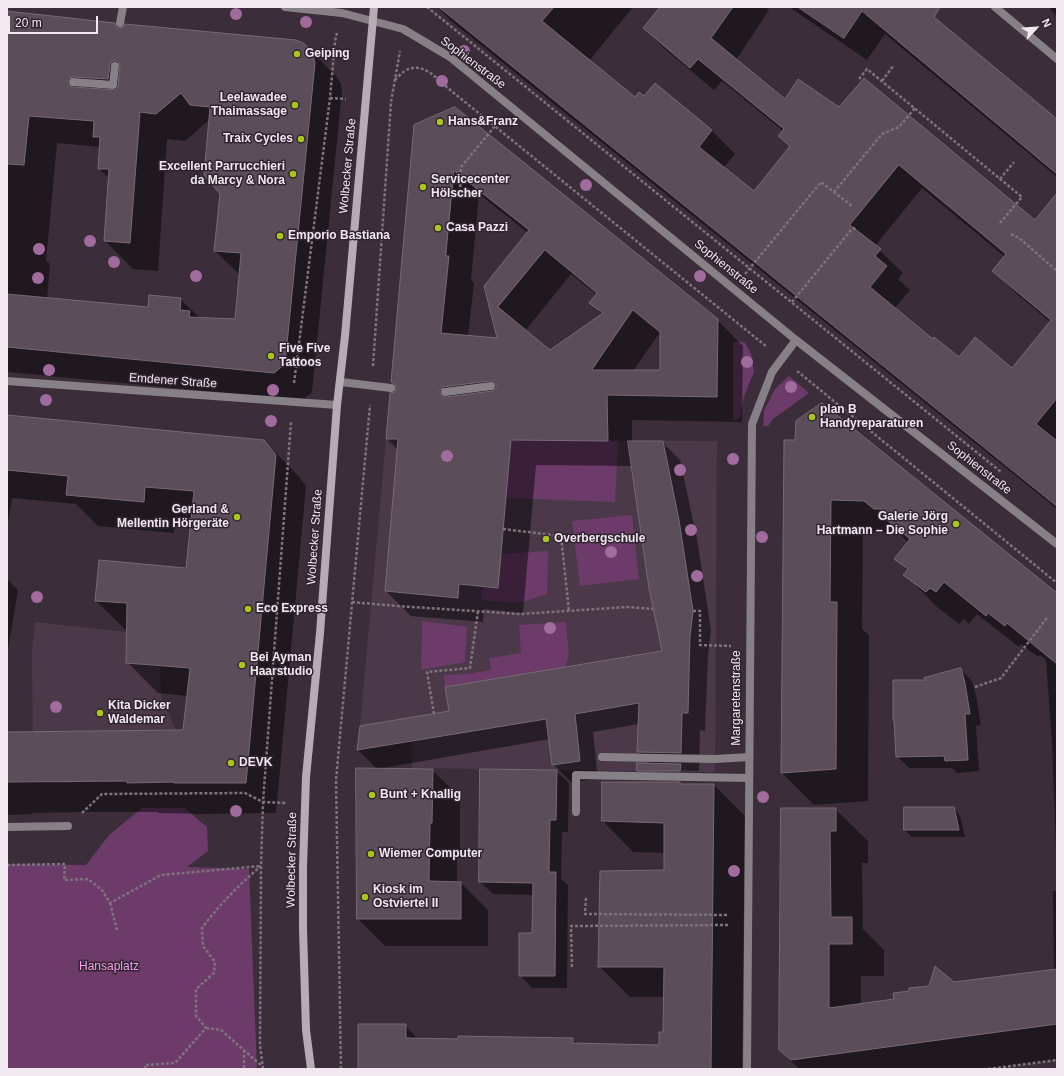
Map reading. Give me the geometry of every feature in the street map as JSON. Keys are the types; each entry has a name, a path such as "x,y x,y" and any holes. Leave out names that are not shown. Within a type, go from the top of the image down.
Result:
{"main road":[{"name":"Wolbecker Straße","path":"311,1069 306,1030 303,928 303,867 306,777 320,633 337,405 341,382 374,7"}],"street":[{"path":"120,23 123,7"},
{"name":"Sophienstraße","path":"285,7 342,13 403,29 450,57 796,340 1057,544"},
{"path":"995,7 1057,59"},
{"path":"73,82 113,85 115,66"},
{"name":"Margaretenstraße","path":"747,1069 752,424 772,372 796,340"},
{"name":"Emdener Straße","path":"7,381 337,405"},
{"path":"341,382 391,388"},
{"path":"445,392 492,386"},
{"path":"602,757 715,759 749,758"},
{"path":"576,812 576,775 749,778"},
{"path":"7,827 68,826"}],"path":[{"path":"427,7 1002,473"},
{"path":"341,1069 336,780 372,386 391,102 403,29"},
{"path":"882,81 894,65"},
{"path":"395,80 405,71 415,68 428,70 449,89 1057,582"},
{"path":"859,79 867,69 1022,197 1000,223"},
{"path":"834,192 882,134 899,127 915,108"},
{"path":"460,192 461,167 495,126"},
{"path":"1000,179 1014,162"},
{"path":"734,288 821,182 852,206"},
{"path":"792,302 851,230 856,228"},
{"path":"1011,234 1020,238 1057,271"},
{"path":"503,529 561,536 569,611"},
{"path":"352,602 520,614 627,607 653,609"},
{"path":"434,714 427,672 470,668 478,611"},
{"path":"693,611 700,611 700,645 750,646"},
{"path":"975,687 1001,678 1047,618"},
{"path":"68,826 102,794 245,793 263,802 305,804"},
{"path":"263,802 261,866 260,1045 263,1068"},
{"path":"7,865 65,864 64,880 88,879 102,890 110,903 117,930"},
{"path":"110,903 161,875 261,866"},
{"path":"261,866 238,886 215,910 202,928 203,946 215,962 214,973 196,988 196,1016 206,1028 221,1030 263,1068"},
{"path":"586,898 585,914 748,915"},
{"path":"572,967 572,926 747,925"},
{"path":"145,1069 145,1064 175,1062 206,1028"},
{"path":"244,1050 244,1069"},
{"path":"988,1069 1057,1060"}],"shaded area":[{"name":"Overbergschule","path":"386,439 717,441 715,772 412,768 413,717 360,726"},
{"name":"Kita Dicker Waldemar","path":"35,622 127,632 126,663 160,667 161,697 176,730 95,731 95,781 55,784 55,782 33,782 32,651"}],"green space":[{"path":"738,341 745,343 751,354 754,372 744,396 740,419 733,420 733,343"},
{"path":"789,376 809,393 773,419 768,426 763,426 764,411 775,389"},
{"path":"511,440 618,441 615,502 506,498"},
{"path":"632,515 639,579 580,586 572,521"},
{"path":"548,551 547,594 518,603 481,600 483,587 497,588 501,554"},
{"path":"422,621 467,627 465,662 421,670"},
{"path":"566,622 569,656 565,667 445,687 444,675 467,674 491,670 489,658 521,653 519,625"},
{"name":"Hansaplatz","path":"142,808 184,808 207,827 208,851 187,867 249,869 257,1069 7,1069 7,864 86,865 109,835"}],"building":[{"path":"439,7 554,7 542,21 635,97 639,92 644,96 655,83 712,130 699,147 754,191 790,146 778,136 784,129 698,59 690,68 643,28 660,7 733,7 711,38 785,99 798,79 839,107 864,78 1035,220 1057,193 1057,398 1036,424 1057,441 1057,506","holes":["899,165 1006,254 992,271 1051,320 1012,368 975,337 959,357 934,337 933,339 870,287 887,266 875,256 881,249 850,225"]},
{"path":"798,7 940,7 934,17 1057,119 1057,174 862,11 844,38"},
{"path":"7,11 115,23 116,27 119,28 124,27 125,24 296,40 303,43 309,48 315,63 285,364 274,373 7,347 7,294 148,307 149,295 181,298 180,310 190,311 189,317 235,319 241,253 214,251 220,194 204,175 210,107 190,105 181,93 156,114 140,112 130,243 104,241 109,169 98,169 100,137 93,137 94,121 29,116 24,165 7,164","holes":["113,61 118,61 120,66 118,86 116,90 73,87 68,85 68,79 73,77 108,79 110,65"]},
{"path":"455,107 718,319 717,397 607,395 608,441 511,440 498,588 459,584 458,598 385,591 398,439 386,439 390,393 395,392 396,388 395,384 391,382 414,125","holes":["454,171 529,230 484,286 497,338 441,333 449,256 446,256","545,250 597,293 589,303 603,313 550,350 498,307","633,310 660,332 660,370 592,370","490,381 493,381 496,385 496,388 492,391 446,397 443,397 440,393 440,390 444,387"]},
{"path":"822,403 1057,593 1057,664 1007,623 1005,626 988,613 986,616 944,582 936,592 930,588 926,592 903,575 908,569 894,559 910,539 881,515 881,509 874,509 864,501 831,500 830,602 837,602 836,769 781,773 784,440 795,440 796,421"},
{"path":"7,415 264,440 276,455 246,783 127,783 127,781 7,782 7,732 183,730 190,668 126,663 127,603 95,601 99,560 186,568 194,491 145,487 144,502 66,495 68,476 7,470"},
{"path":"628,441 663,441 679,520 693,611 690,636 688,713 682,713 681,753 637,752 639,703 575,714 580,761 552,765 546,719 357,750 360,726 449,711 445,687 662,651 649,588"},
{"path":"961,668 970,714 965,714 968,760 945,761 944,756 896,757 893,720 893,680 926,680 924,678"},
{"path":"637,763 681,764 680,771 637,771"},
{"path":"356,768 433,769 429,881 461,882 461,919 357,919"},
{"path":"480,769 557,770 556,820 550,820 549,872 556,872 555,976 519,976 519,933 532,933 533,883 479,882"},
{"path":"602,782 680,782 680,784 714,784 711,1069 358,1069 358,1024 406,1024 406,1038 458,1039 458,1036 573,1038 573,1043 659,1045 659,1032 663,1032 664,967 598,967 600,871 664,870 664,823 602,821"},
{"path":"904,807 954,807 959,830 904,830"},
{"path":"781,808 836,808 836,831 830,831 831,917 852,917 852,944 829,944 829,1008 894,999 893,993 909,991 909,988 929,986 935,966 954,982 1057,969 1057,1024 791,1060 779,1050"}],"place":[{"name":"Geiping","path":"297,54"},
{"name":"Leelawadee Thaimassage","path":"295,105"},
{"name":"Hans&Franz","path":"440,122"},
{"name":"Traix Cycles","path":"301,139"},
{"name":"Excellent Parrucchieri da Marcy & Nora","path":"293,174"},
{"name":"Servicecenter Hölscher","path":"423,187"},
{"name":"Casa Pazzi","path":"438,228"},
{"name":"Emporio Bastiana","path":"280,236"},
{"name":"Five Five Tattoos","path":"271,356"},
{"name":"plan B Handyreparaturen","path":"812,417"},
{"name":"Gerland & Mellentin Hörgeräte","path":"237,517"},
{"name":"Galerie Jörg Hartmann – Die Sophie","path":"956,524"},
{"name":"Overbergschule","path":"546,539"},
{"name":"Eco Express","path":"248,609"},
{"name":"Bei Ayman Haarstudio","path":"242,665"},
{"name":"Kita Dicker Waldemar","path":"100,713"},
{"name":"DEVK","path":"231,763"},
{"name":"Bunt + Knallig","path":"372,795"},
{"name":"Wiemer Computer","path":"371,854"},
{"name":"Kiosk im Ostviertel II","path":"365,897"}]}
